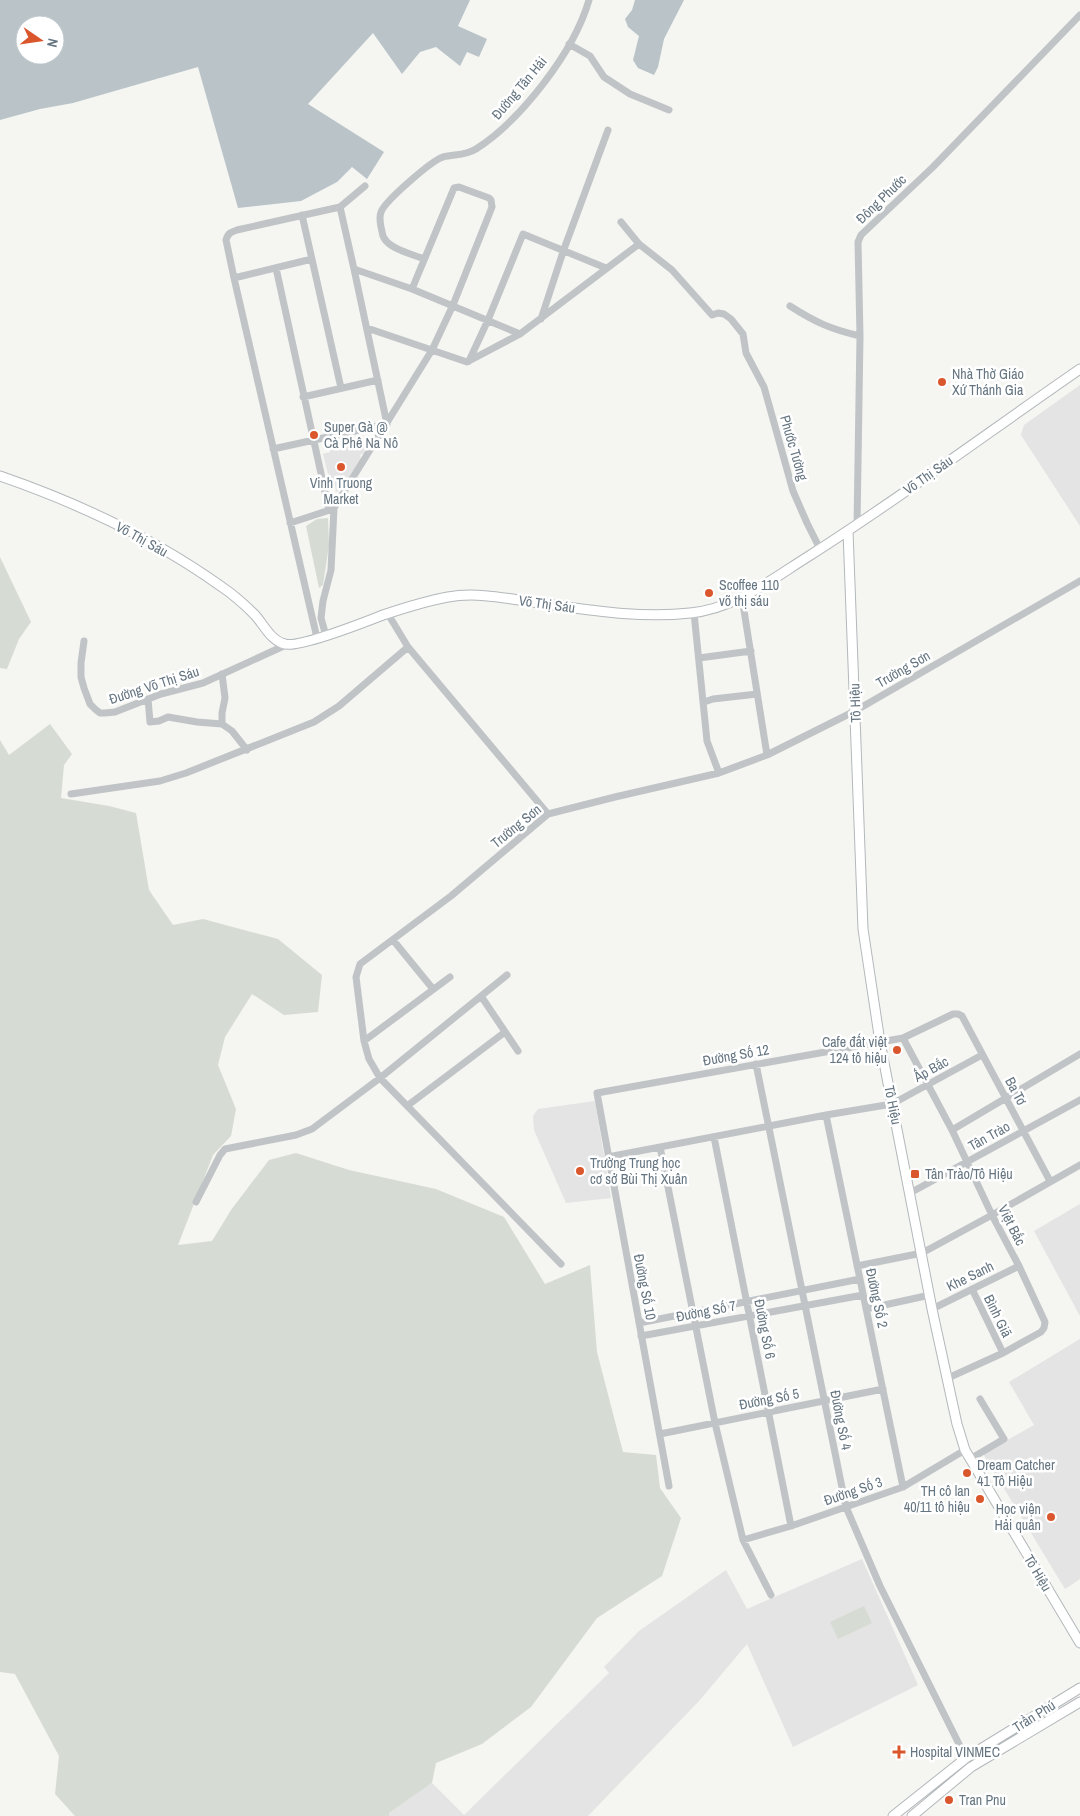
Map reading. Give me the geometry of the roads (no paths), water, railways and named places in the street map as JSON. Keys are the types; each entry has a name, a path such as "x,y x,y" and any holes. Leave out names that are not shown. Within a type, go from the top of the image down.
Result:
{"main road":[{"name":"Võ Thị Sáu","path":"0,476 38,489 130,531 196,570 238,599 277,641 286,645 321,637 446,597 462,595 480,595 637,614 666,615 694,613 742,598 857,526 1080,369"},
{"name":"Tô Hiệu","path":"848,531 863,929 880,1042 932,1308 957,1424 965,1450 1080,1643"},
{"name":"Trần Phú","path":"893,1816 966,1758 1080,1688"},
{"name":"Trần Phú","path":"912,1816 971,1767 1080,1702"},
{"path":"966,1758 971,1767"}],"street":[{"name":"Đường Tân Hải","path":"424,259 391,245 383,237 380,220 383,207 434,161 448,156 468,154 491,138 526,104 556,66 579,25 589,0"},
{"name":"Đông Phước","path":"857,526 860,336 858,242 861,235 933,167 1080,15"},
{"path":"568,44 590,56 604,77 630,94 669,110"},
{"path":"541,319 564,249 608,130"},
{"path":"321,637 290,523 226,240 230,232 340,206 365,186"},
{"path":"290,523 332,509 387,424 432,350 453,306 492,207 491,200 460,187 454,188 412,289"},
{"path":"340,206 387,424"},
{"path":"302,215 340,388"},
{"name":"Phước Tường","path":"621,222 639,244 672,270 712,315 724,314 731,319 742,334 746,353 764,387 783,457 800,508 820,548"},
{"path":"469,361 488,320 521,235 525,234 564,249 606,268"},
{"path":"367,328 463,361 469,361 520,334 639,244"},
{"path":"234,278 312,259"},
{"path":"276,268 313,441 332,509 332,560 321,618 321,637"},
{"path":"354,269 412,289 520,334"},
{"path":"790,306 816,322 834,330 860,336"},
{"path":"303,397 378,380"},
{"path":"273,449 387,424"},
{"name":"Trường Sơn","path":"561,1264 380,1078 369,1059 364,1041 356,973 360,964 451,896 548,814 719,774 766,755 855,711 1080,581"},
{"path":"742,598 766,755"},
{"path":"694,613 707,741 719,774"},
{"path":"388,614 408,647 548,814"},
{"name":"Đường Võ Thị Sáu","path":"84,641 81,676 90,704 100,713 115,712 148,699 203,683 286,645"},
{"path":"71,794 160,781 247,750 314,722 339,706 408,647"},
{"path":"699,658 751,651"},
{"path":"222,674 225,698 222,724"},
{"path":"704,702 712,699 757,694"},
{"path":"148,699 150,722 160,721 168,717 222,724 232,731 247,750"},
{"path":"393,940 433,989"},
{"path":"196,1202 220,1155 225,1149 304,1133 320,1124 507,975"},
{"path":"364,1041 450,977"},
{"path":"481,996 518,1051"},
{"name":"Đường Số 12","path":"597,1093 903,1038 953,1014 958,1014"},
{"name":"Ba Tơ","path":"958,1014 962,1016 1050,1181"},
{"path":"407,1106 505,1032"},
{"name":"Việt Bắc","path":"903,1038 929,1084 1045,1322 1041,1332 1003,1353 948,1378"},
{"path":"952,1130 1006,1100 1080,1054"},
{"name":"Ấp Bắc","path":"608,1157 892,1104 982,1055"},
{"name":"Đường Số 4","path":"756,1064 846,1507 880,1586 966,1758"},
{"name":"Đường Số 10","path":"597,1093 669,1486"},
{"name":"Tân Trào","path":"910,1193 1080,1100"},
{"name":"Đường Số 2","path":"826,1115 903,1487"},
{"name":"Đường Số 6","path":"714,1136 791,1526"},
{"path":"660,1147 715,1423 743,1540 770,1595"},
{"path":"857,1266 922,1253 1080,1165"},
{"name":"Khe Sanh","path":"932,1308 1019,1266"},
{"name":"Đường Số 7","path":"639,1323 860,1279"},
{"name":"Bình Giã","path":"972,1289 1003,1353"},
{"name":"Đường Số 7","path":"642,1336 863,1295"},
{"path":"866,1309 930,1295"},
{"name":"Đường Số 5","path":"660,1434 883,1389"},
{"path":"970,1459 1004,1439 980,1398"},
{"name":"Đường Số 3","path":"743,1540 791,1526 903,1487 965,1450"}],"place":[{"name":"Nhà Thờ Giáo Xứ Thánh Gia","path":"942,382"},
{"name":"Super Gà @ Cà Phê Na Nô","path":"314,435"},
{"name":"Vinh Truong Market","path":"341,467"},
{"name":"Scoffee 110 võ thị sáu","path":"709,593"},
{"name":"Cafe đất việt 124 tô hiệu","path":"897,1050"},
{"name":"Trường Trung học cơ sở Bùi Thị Xuân","path":"580,1171"},
{"name":"Tân Trào/Tô Hiệu","path":"915,1174"},
{"name":"Dream Catcher 41 Tô Hiệu","path":"967,1473"},
{"name":"TH cô lan 40/11 tô hiệu","path":"980,1499"},
{"name":"Học viện Hải quân","path":"1051,1517"},
{"name":"Hospital VINMEC","path":"899,1752"},
{"name":"Tran Pnu","path":"949,1800"}]}
